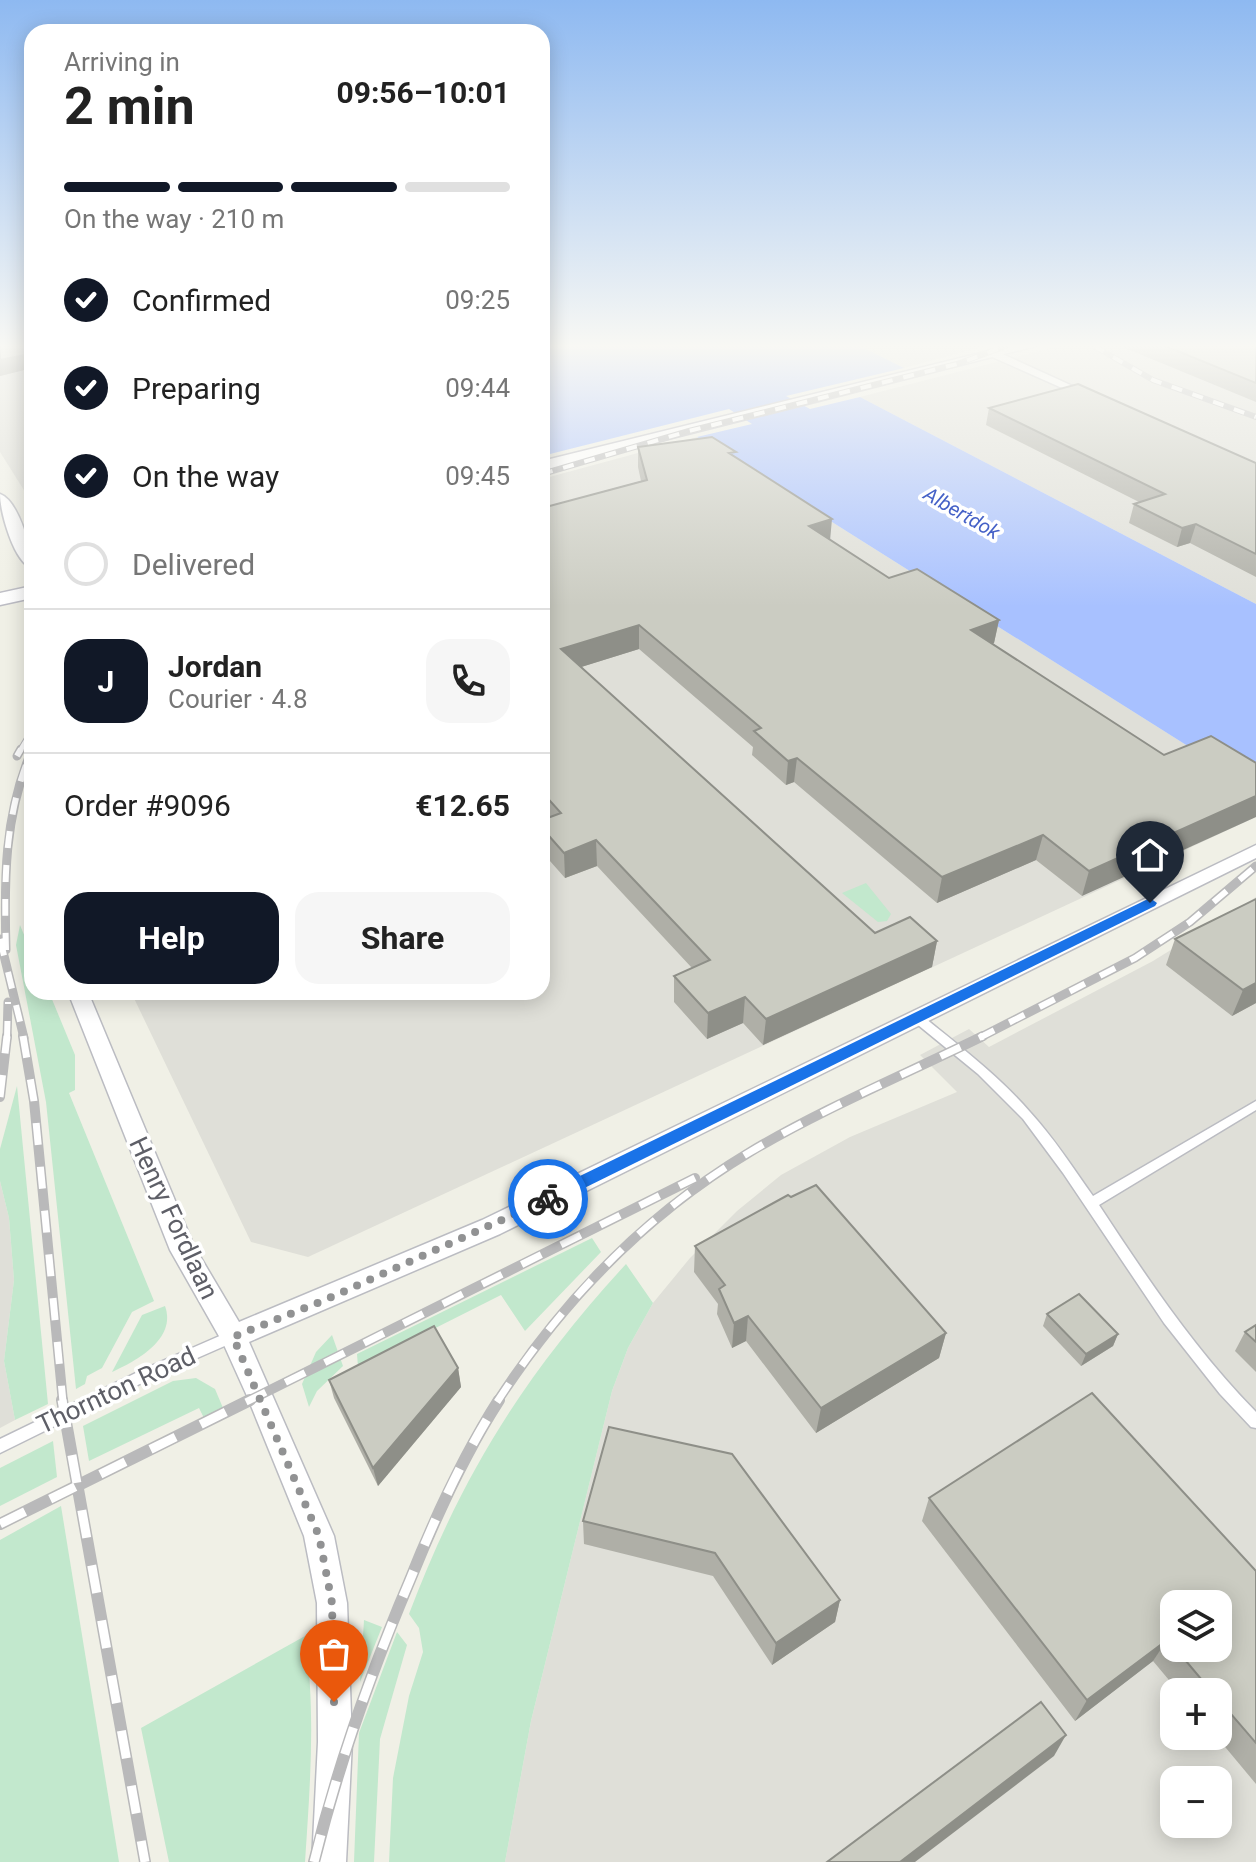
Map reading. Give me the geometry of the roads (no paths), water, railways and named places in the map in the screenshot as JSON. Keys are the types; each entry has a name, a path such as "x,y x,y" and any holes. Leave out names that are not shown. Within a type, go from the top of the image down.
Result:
{"main road":[{"path":"550,464 674,433"},
{"path":"0,599 24,594"}],"street":[{"path":"0,499 24,547"},
{"path":"233,1337 491,1227 1256,851"},
{"name":"Henry Fordlaan","path":"81,1000 183,1250 233,1337 319,1536 332,1603 335,1742 329,1862"}],"lane":[{"path":"916,1017 994,1082 1040,1131 1215,1382 1256,1422"},
{"path":"1090,1204 1256,1105"},
{"name":"Thornton Road","path":"0,1446 149,1373 233,1337"}],"water":[{"path":"550,433 634,433 550,454"},
{"name":"Albertdok","path":"714,433 929,433 1256,604 1256,789 697,437"}],"railway":[{"path":"550,472 683,433"},
{"path":"20,751 24,744"},
{"path":"17,756 21,749"},
{"path":"6,950 8,848 24,771"},
{"path":"982,1037 1135,958 1190,922 1256,866"},
{"path":"0,939 24,1038"},
{"path":"7,1038 8,1002"},
{"path":"0,1097 7,1036"},
{"path":"23,1036 34,1101 63,1402"},
{"path":"497,1402 578,1295 609,1262 675,1203 778,1136 982,1037"},
{"path":"246,1402 695,1178"},
{"path":"62,1400 77,1486"},
{"path":"77,1486 250,1400"},
{"path":"314,1862 345,1754 396,1615 450,1488 499,1400"},
{"path":"0,1524 77,1486"},
{"path":"77,1486 145,1862"}]}
